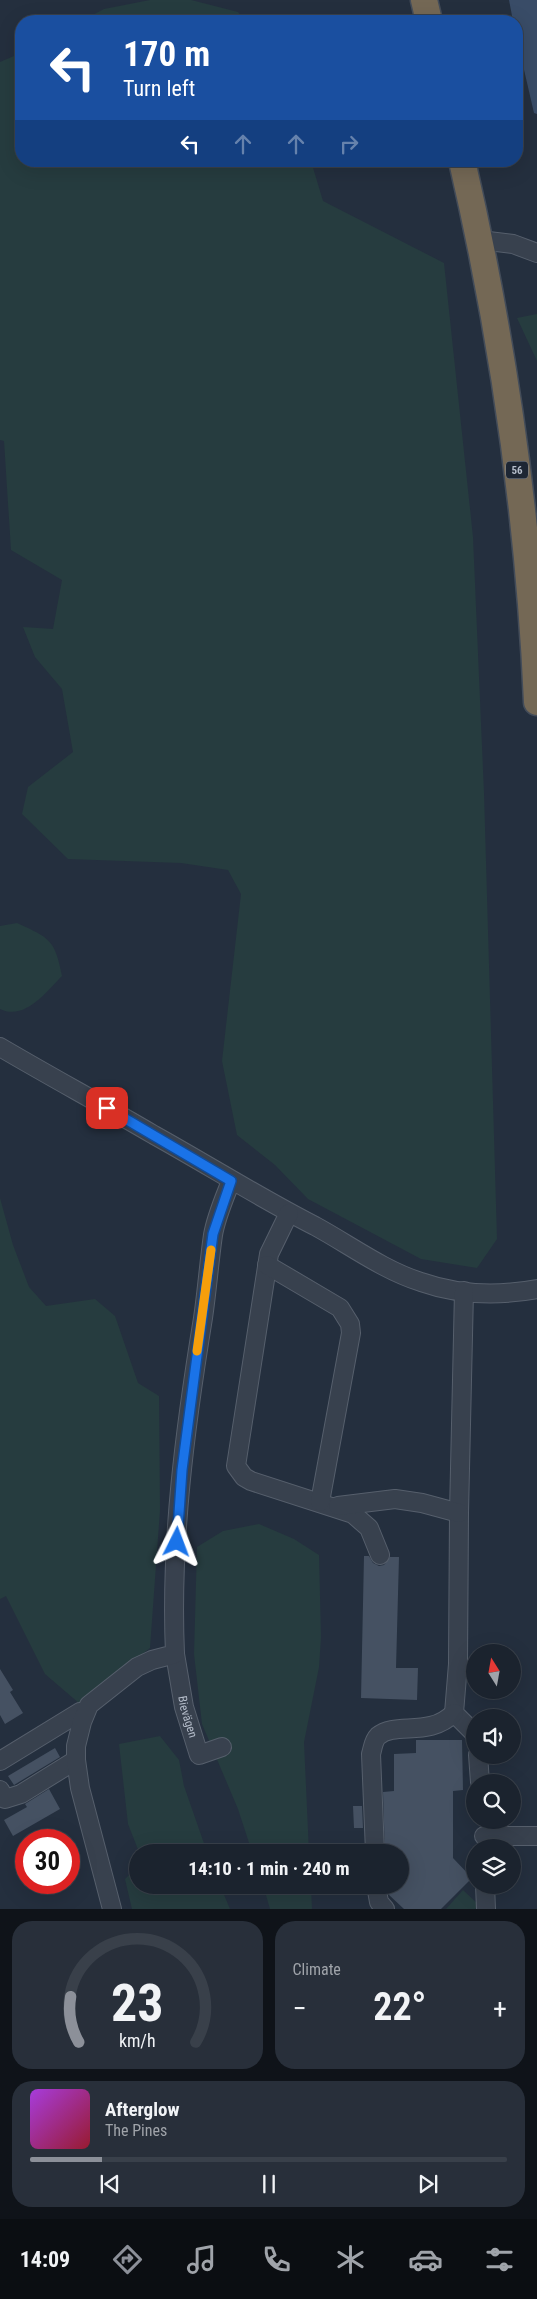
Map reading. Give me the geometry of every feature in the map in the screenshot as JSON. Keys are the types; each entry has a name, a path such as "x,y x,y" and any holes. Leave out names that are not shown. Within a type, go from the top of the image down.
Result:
{"highway":[{"path":"424,0 428,15"},
{"name":"56","path":"463,167 480,240 511,422 526,557 537,702"}],"street":[{"path":"480,240 513,244 537,253"},
{"path":"0,1047 231,1181 380,1264 421,1282 464,1291 519,1292 537,1289"},
{"path":"112,1909 80,1788 76,1746 85,1712 89,1705 136,1668 152,1660 175,1654 173,1614 182,1470 191,1391 206,1300 213,1234 231,1181"},
{"path":"288,1213 269,1254 236,1466 244,1477 251,1481 353,1514 364,1522 374,1539 380,1555"},
{"path":"267,1265 340,1308 350,1324 351,1332 326,1504"},
{"path":"375,1844 371,1754 374,1743 379,1736 396,1730 433,1727 446,1722 454,1713 458,1664 458,1513 464,1291"},
{"path":"326,1504 396,1499 422,1503 458,1513"},
{"name":"Bievägen","path":"175,1654 184,1707 199,1755 222,1746"},
{"path":"0,1761 80,1712 85,1712"},
{"path":"454,1713 466,1725"},
{"path":"0,1790 5,1799 21,1794 76,1760"},
{"path":"484,1835 537,1836"},
{"path":"378,1894 379,1902 385,1909"},
{"path":"485,1894 486,1909"}],"green space":[{"path":"150,0 191,0 238,12 240,15 92,15 104,9"},
{"path":"15,56 15,167 313,167 323,201 444,263 473,537 484,793 497,1239 477,1268 421,1259 308,1199 275,1165 237,1135 222,1061 241,894 228,870 181,863 68,859 22,814 28,787 73,752 62,689 35,657 23,627 53,629 62,580 11,550 4,441 0,440 0,62"},
{"path":"537,314 537,361 517,318"},
{"path":"17,923 44,937 49,942 57,955 62,976 34,1003 18,1011 9,1012 0,1009 0,926"},
{"path":"0,1198 13,1245 29,1287 46,1306 95,1299 115,1316 138,1383 159,1396 160,1510 150,1648 80,1704 45,1674 6,1596 0,1599"},
{"path":"259,1524 294,1539 319,1555 321,1637 319,1667 304,1742 309,1844 249,1844 238,1809 202,1724 194,1654 197,1547 223,1531"},
{"path":"160,1736 179,1760 184,1786 204,1844 136,1844 128,1824 119,1744"},
{"path":"129,1875 129,1894 224,1894 230,1909 132,1909 125,1879"},
{"path":"463,1890 479,1905 475,1909 446,1909"},
{"path":"266,1894 311,1894 312,1909 270,1909"}],"water":[{"path":"509,0 537,0 537,114 534,113 523,65 523,15 512,15"}],"building":[{"path":"364,1556 369,1556 373,1563 379,1566 384,1565 390,1557 399,1557 396,1668 418,1668 417,1700 361,1698"},
{"path":"0,1669 13,1690 10,1692 23,1713 5,1724 0,1715"},
{"path":"416,1740 462,1740 463,1790 453,1791 453,1858 466,1872 466,1884 441,1909 404,1909 388,1894 409,1894 409,1844 385,1844 383,1792 394,1791 394,1754 416,1753"},
{"path":"55,1748 60,1757 14,1785 8,1776"},
{"path":"49,1789 60,1809 25,1829 15,1829 15,1835 13,1836 4,1820 27,1807 25,1804"},
{"path":"353,1806 362,1806 363,1828 354,1828"}],"slow traffic":[{"path":"197,1351 206,1300 211,1250"}],"route":[{"path":"107,1108 231,1181 213,1234 206,1300 191,1391 182,1470 177,1542"}]}
